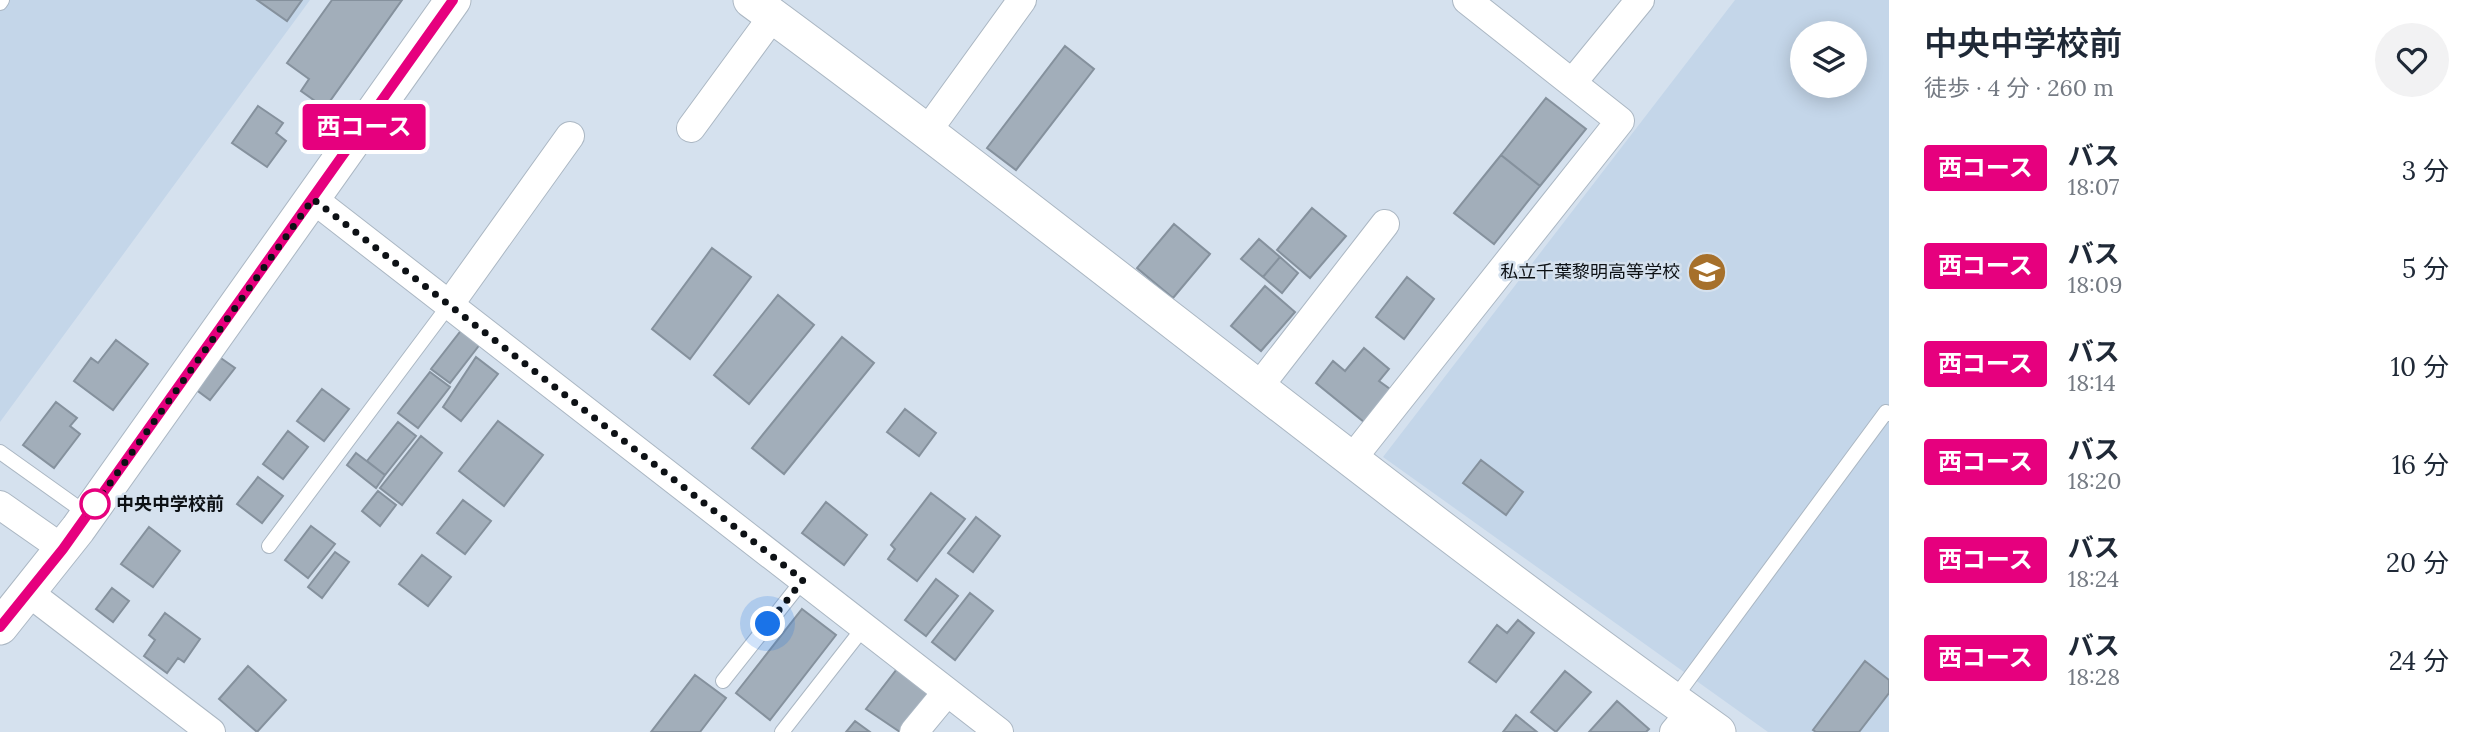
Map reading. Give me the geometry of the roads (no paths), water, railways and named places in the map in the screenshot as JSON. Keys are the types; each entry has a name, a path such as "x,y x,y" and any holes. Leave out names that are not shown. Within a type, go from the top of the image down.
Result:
{"street":[{"path":"0,627 63,549 453,0"},
{"path":"928,130 1022,0"},
{"path":"1572,83 1640,0"},
{"path":"1351,460 1620,121 1481,4"},
{"path":"691,128 762,8 928,130 1257,389 1689,719"},
{"path":"449,305 570,136"},
{"path":"313,199 999,732"},
{"path":"1257,389 1385,224"},
{"path":"0,505 63,549"},
{"path":"28,592 211,732"},
{"path":"914,732 947,692"}],"lane":[{"path":"269,545 449,305"},
{"path":"1689,719 1886,412 1889,414"},
{"path":"0,452 88,514"},
{"path":"723,681 803,580"},
{"path":"782,732 864,627"}],"place":[{"name":"私立千葉黎明高等学校","path":"1707,272"},
{"name":"中央中学校前","path":"95,504"}]}
